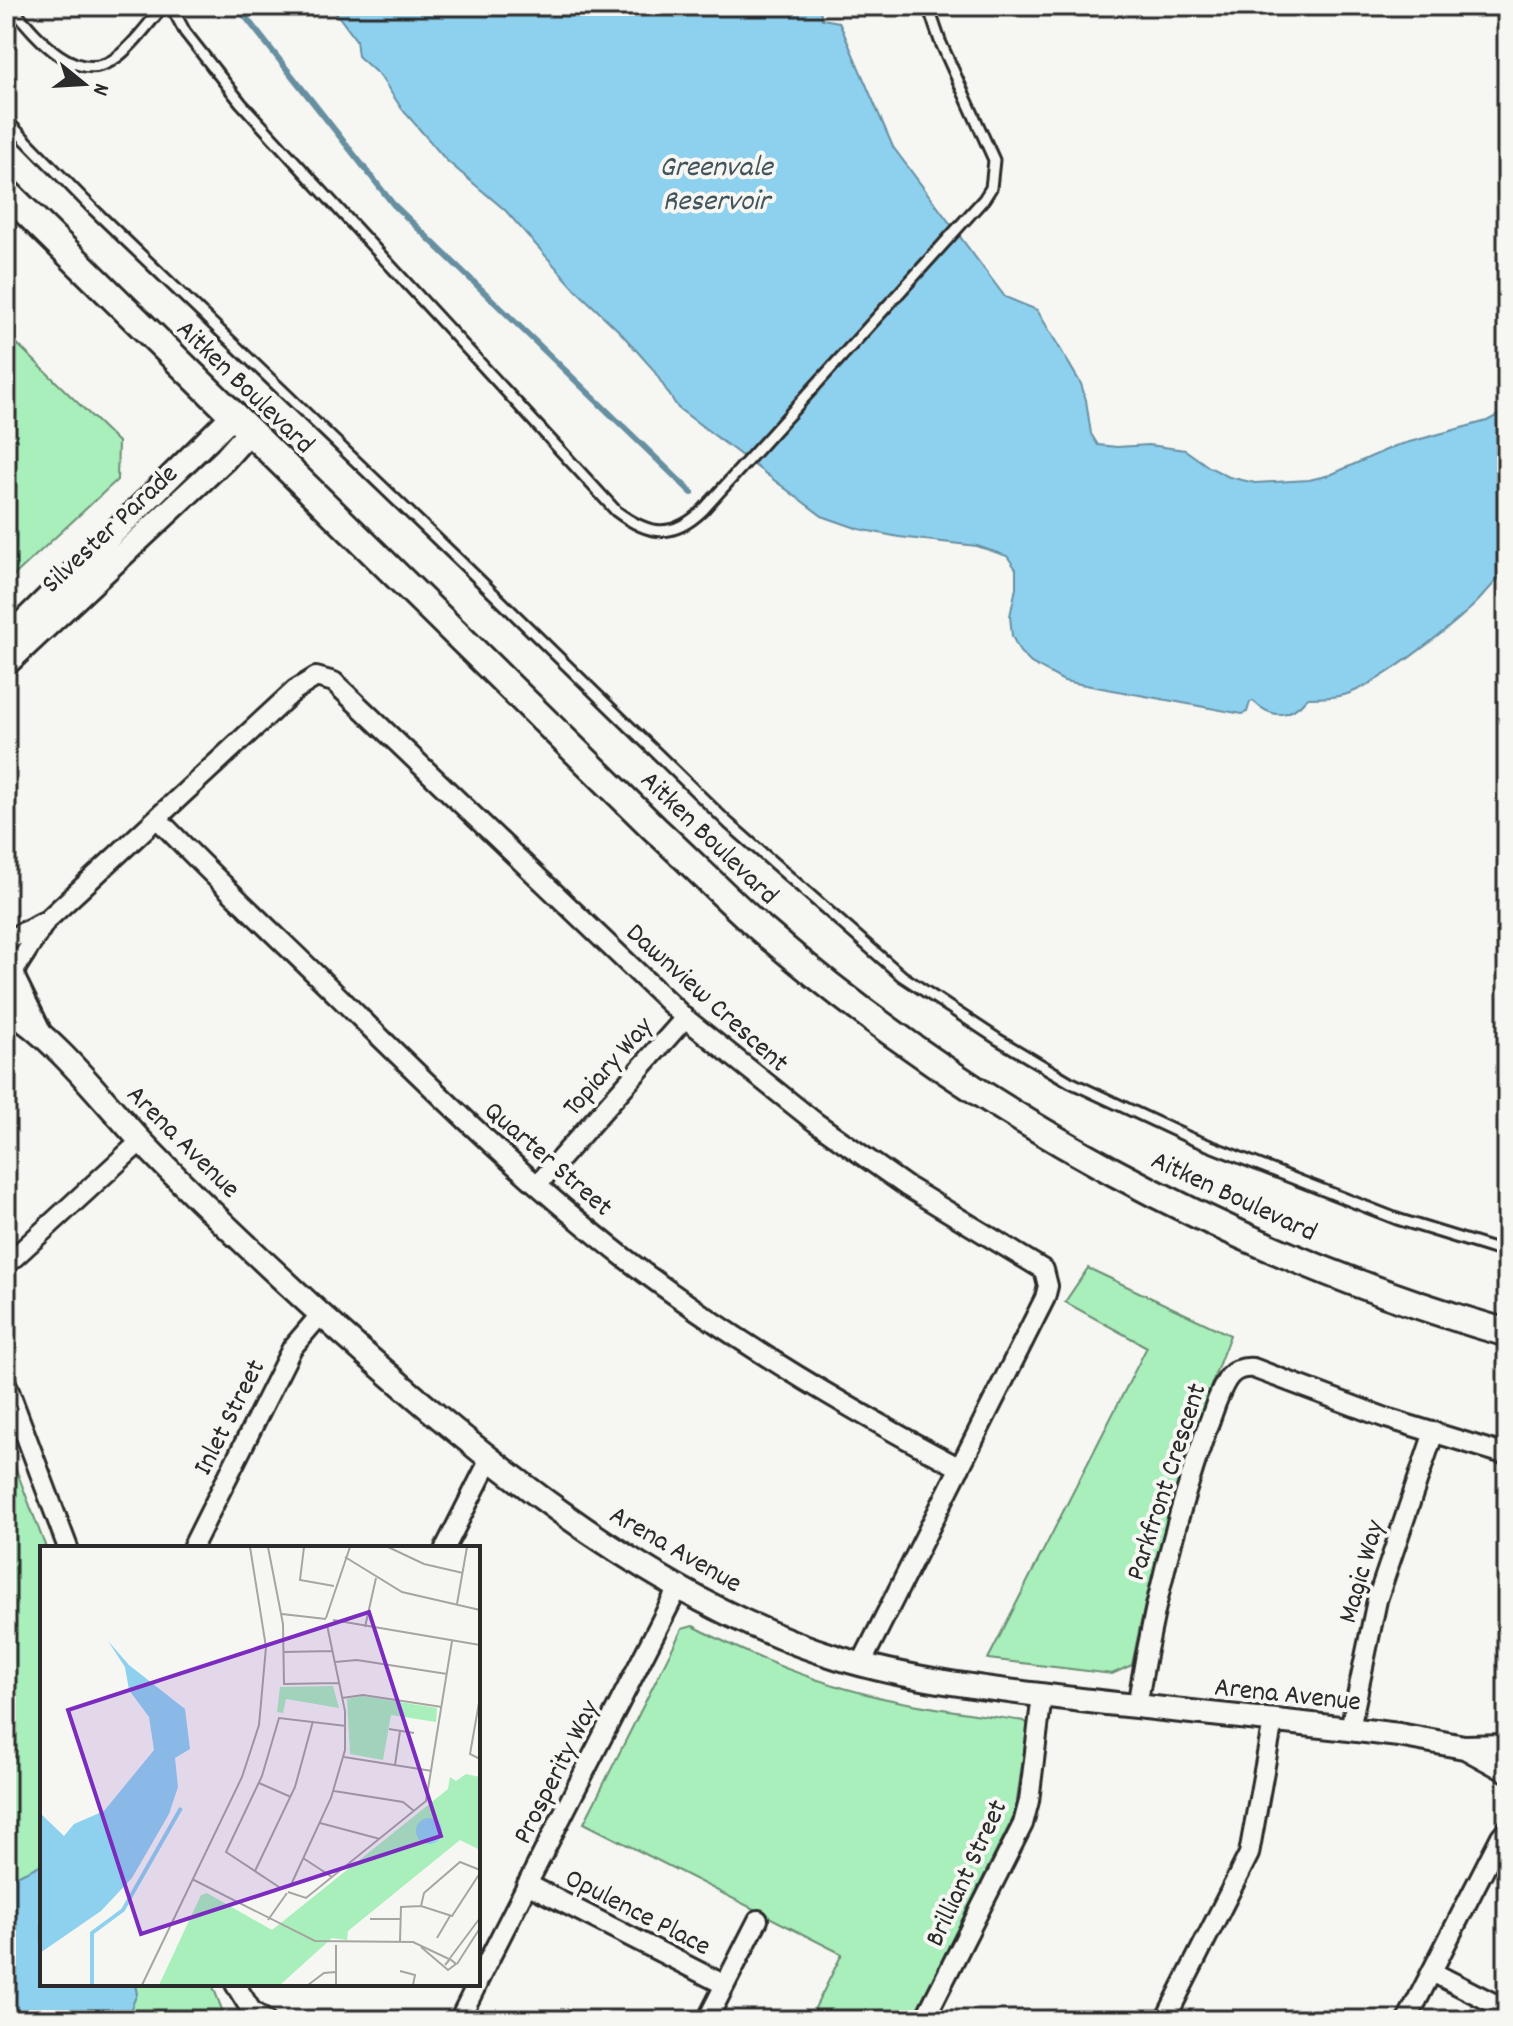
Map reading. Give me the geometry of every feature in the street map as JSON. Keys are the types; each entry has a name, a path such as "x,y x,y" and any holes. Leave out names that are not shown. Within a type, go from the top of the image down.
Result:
{"main road":[{"name":"Aitken Boulevard","path":"6,192 655,829 760,928 825,981 929,1058 1043,1132 1194,1213 1335,1274 1507,1333"}],"street":[{"name":"Silvester Parade","path":"6,639 241,424"},
{"name":"Silvester Parade","path":"6,664 225,459 241,424"},
{"name":"Dawnview Crescent","path":"10,974 46,921 157,818 304,683 316,677 329,679 685,1018 764,1084 906,1186 1044,1270 1048,1286 1045,1298 861,1664"},
{"name":"Quarter Street","path":"157,818 442,1098 537,1185 628,1260 764,1356 853,1411 960,1468"},
{"name":"Dawnview Crescent","path":"6,941 46,921"},
{"name":"Arena Avenue","path":"10,974 39,1030"},
{"name":"Arena Avenue","path":"6,1008 39,1030 141,1141 321,1314 490,1459 576,1522 679,1586 765,1631 861,1664 958,1684 1350,1729 1464,1747 1507,1746"},
{"name":"Topiary Way","path":"537,1185 685,1018"},
{"path":"6,1265 141,1141"},
{"name":"Inlet Street","path":"193,1546 292,1348 321,1314"},
{"name":"Parkfront Crescent","path":"1137,1706 1155,1599 1171,1539 1216,1403 1232,1372 1253,1368 1351,1406 1507,1455"},
{"path":"6,1383 67,1546"},
{"name":"Magic Way","path":"1350,1729 1377,1600 1434,1432"},
{"path":"446,1546 490,1459"},
{"name":"Prosperity Way","path":"480,1977 679,1586"},
{"name":"Brilliant Street","path":"924,2020 1023,1824 1029,1801 1042,1695"},
{"path":"1165,2020 1249,1854 1273,1721"},
{"name":"Arena Avenue","path":"1464,1747 1507,1770"},
{"path":"1407,2020 1504,1832 1507,1811"},
{"name":"Opulence Place","path":"527,1884 725,1985"},
{"name":"Opulence Place","path":"707,2020 758,1920"},
{"path":"1432,1972 1507,2010"},
{"path":"236,1986 244,2001 265,2020"},
{"name":"Prosperity Way","path":"459,2020 476,1986"}],"lane":[{"path":"11,6 57,54 78,65 101,66 117,58 164,6"},
{"path":"171,6 185,32 241,103 616,511 646,530 665,531 680,528 703,510 991,188 994,160 940,41 928,6"},
{"path":"6,120 93,209 728,823 902,976 1070,1082 1190,1138 1397,1219 1507,1253"}],"green space":[{"path":"6,333 118,442 117,480 6,583"},
{"path":"1088,1268 1230,1335 1174,1498 1132,1665 1112,1674 988,1659 1147,1347 1065,1302"},
{"path":"6,1443 45,1546 40,1546 40,1986 213,1986 226,2020 6,2020"},
{"path":"693,1626 783,1668 830,1684 878,1697 1028,1724 1015,1814 912,2020 809,2020 842,1954 584,1823 682,1629"}],"water":[{"name":"Greenvale Reservoir","path":"331,6 819,6 822,19 839,22 893,147 1005,297 1037,310 1081,384 1091,434 1098,445 1149,445 1185,450 1229,477 1255,483 1309,480 1330,475 1395,446 1487,421 1507,410 1507,571 1460,617 1392,670 1344,695 1307,698 1288,713 1274,714 1253,701 1247,712 1242,714 1064,681 1031,663 1020,652 1012,636 1010,616 1016,588 1016,569 1007,556 977,546 859,529 822,516 678,408 652,368 620,332 576,290 505,210 446,160 402,109 380,76 358,56 356,40"},
{"path":"40,1865 40,1986 135,1986 137,1994 126,2020 6,2020 6,1881"}],"waterway":[{"path":"237,6 393,204 692,493"}]}
